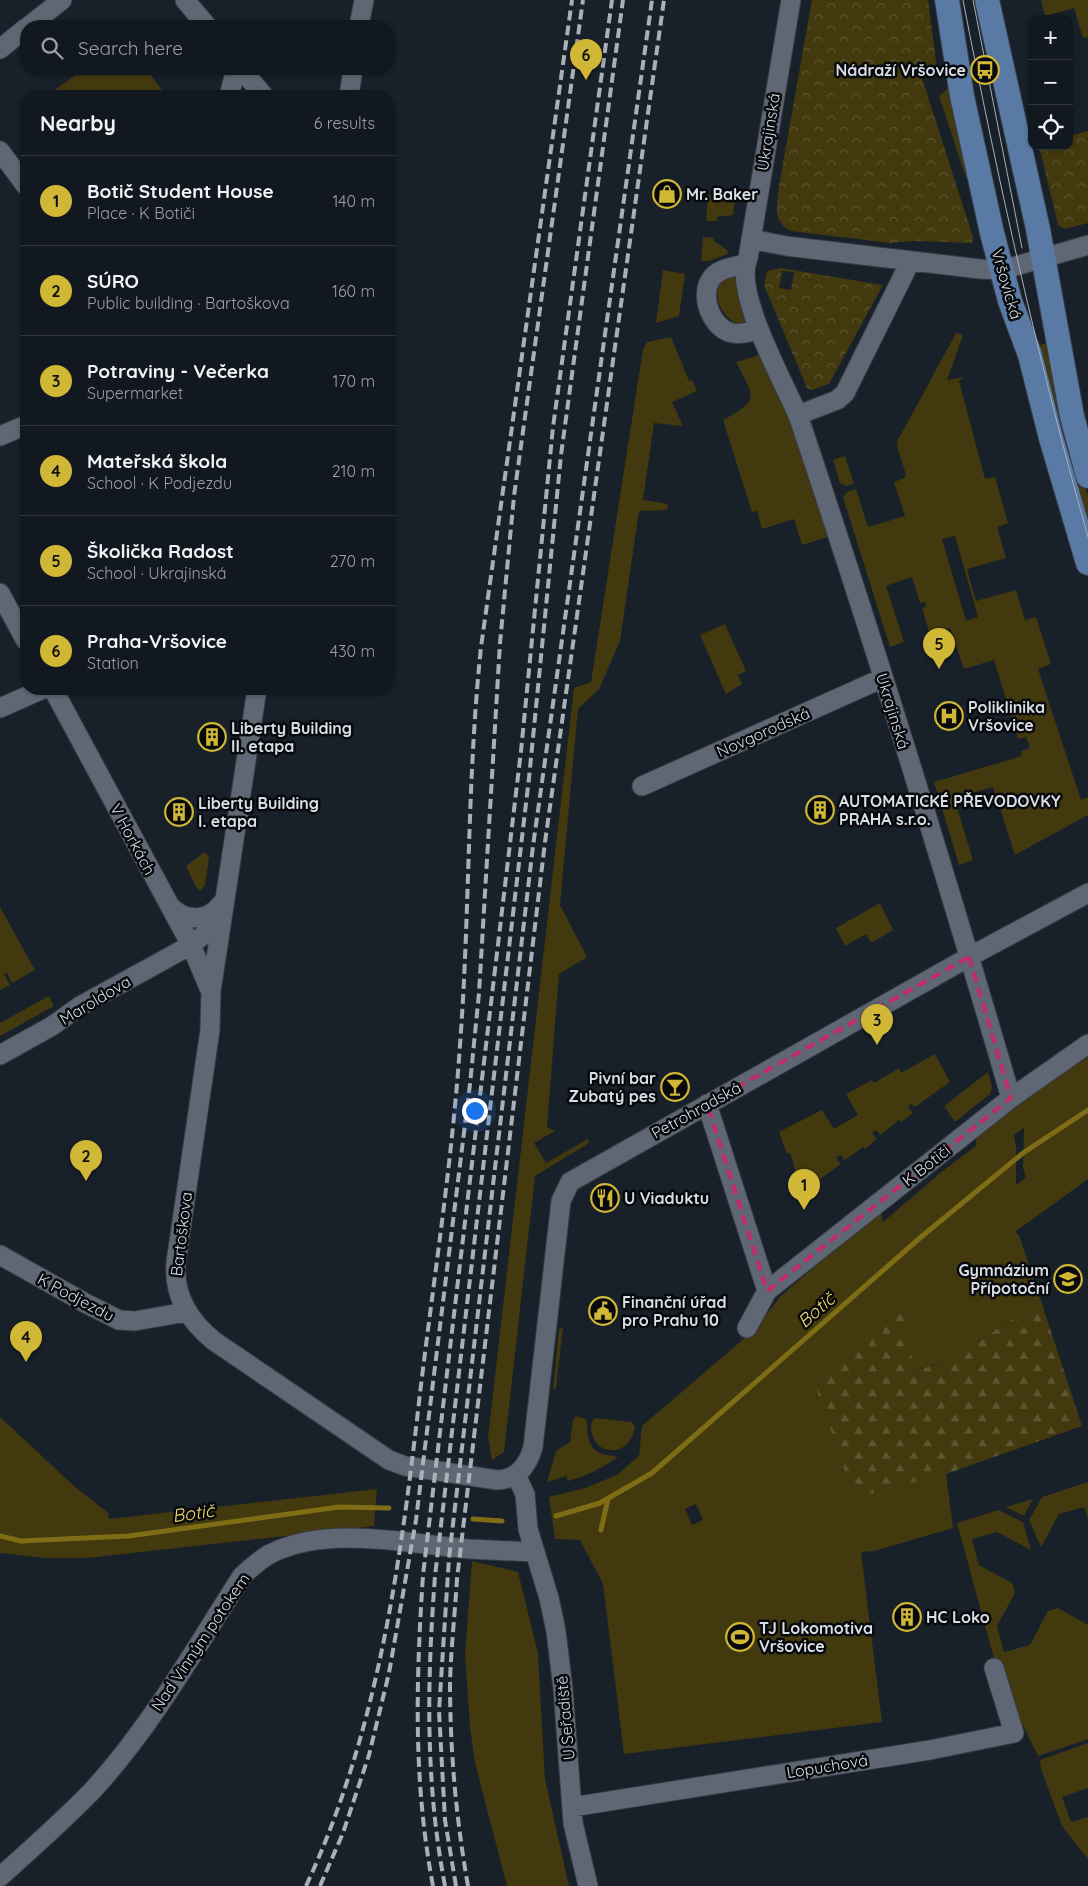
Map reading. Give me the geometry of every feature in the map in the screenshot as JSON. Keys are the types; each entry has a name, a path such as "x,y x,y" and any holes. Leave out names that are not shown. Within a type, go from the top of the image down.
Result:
{"main road":[{"name":"Vršovická","path":"948,0 966,115 1002,270 1010,301 1030,355 1050,438 1088,563"},
{"path":"987,0 1043,258 1076,432 1088,476"},
{"path":"1050,438 1076,432"}],"street":[{"path":"37,20 62,0"},
{"path":"185,0 202,20"},
{"path":"360,20 364,0"},
{"name":"Ukrajinská","path":"790,0 751,239 745,264 748,290 758,330 798,415 883,678 970,957 1011,1098"},
{"path":"0,49 20,33"},
{"path":"231,90 234,75"},
{"path":"246,75 259,90"},
{"path":"349,90 352,75"},
{"path":"0,151 20,178"},
{"path":"751,239 786,246 910,262 1002,270 1088,245"},
{"path":"798,415 838,400 845,393 910,262"},
{"path":"745,264 723,270 713,276 706,287 706,295 716,320 726,331 738,334 758,330"},
{"path":"0,436 20,428"},
{"path":"0,593 20,629"},
{"name":"Novgorodská","path":"642,786 883,678"},
{"path":"0,708 29,695"},
{"name":"V Horkách","path":"56,695 191,945 211,991"},
{"name":"Bartoškova","path":"256,695 211,991 210,1030 175,1273 177,1293 186,1312 200,1330 227,1351 389,1460 405,1466 479,1478 504,1480 516,1475"},
{"name":"Petrohradská","path":"516,1475 527,1464 533,1447 561,1200 566,1189 577,1177 1088,893"},
{"path":"168,903 180,914 202,918 214,912 226,894"},
{"name":"Bartoškova","path":"191,945 208,932 226,894"},
{"name":"Maroldova","path":"0,1055 52,1026 80,1006 191,945"},
{"name":"K Botiči","path":"747,1328 767,1291 1011,1098 1088,1044"},
{"path":"707,1104 767,1291"},
{"name":"K Podjezdu","path":"0,1255 119,1320 136,1321 186,1312"},
{"path":"516,1475 525,1494 528,1529 534,1552"},
{"name":"Nad Vinným potokem","path":"0,1876 91,1791 119,1759 150,1717 242,1576 265,1557 289,1547 330,1539 395,1541 469,1549 534,1552"},
{"name":"U Seřadiště","path":"534,1552 549,1598 556,1631 563,1688 573,1823 588,1886"},
{"name":"Lopuchová","path":"572,1807 930,1750 1014,1733 994,1668"}],"highlighted area":[{"path":"969,957 1011,1098 767,1291 707,1104"}],"green space":[{"path":"812,0 928,0 937,69 921,75 973,237 972,243 914,241 890,243 791,231 781,223 777,214 778,191"},
{"path":"1041,0 1088,0 1088,37 1083,38 1074,8 1045,15"},
{"path":"76,75 150,75 162,90 54,90"},
{"path":"951,85 970,176 966,178 939,96"},
{"path":"1088,131 1088,223 1065,229 1058,225 1040,150 1073,150 1073,135"},
{"path":"708,195 735,199 733,215 717,217 717,221 706,221"},
{"path":"703,237 714,238 713,240 727,250 728,254 709,261 701,261"},
{"path":"781,268 883,285 829,384 812,390 807,388 764,285 767,271","holes":["782,271 794,272 791,290 779,288"]},
{"path":"663,270 685,274 679,316 656,323"},
{"path":"734,276 737,279 748,323 742,327 730,319 718,301 718,286 721,279"},
{"path":"956,333 963,335 947,380 964,377 959,381 985,479 995,477 1008,523 997,527 1006,558 967,569 976,601 1016,590 1025,620 1036,617 1051,664 1038,669 1081,800 1088,797 1088,815 1015,855 993,787 954,798 973,860 959,865 934,782 1022,756 1021,751 1030,748 1026,737 1018,739 994,660 964,669 950,628 933,633 929,631 922,608 926,607 925,602 920,603 912,577 886,586 904,642 890,647 843,497 847,492 856,489 868,527 905,516 894,482 904,478 906,475 897,446 898,440","holes":["955,536 978,617 966,621 942,539"]},
{"path":"671,337 689,381 692,380 697,391 672,402 683,426 654,423 643,500 668,504 667,510 639,511 620,641 599,689 578,709 560,905 587,957 559,974 547,1127 555,1131 534,1143 546,1163 588,1139 589,1143 535,1176 504,1452 492,1460 488,1437 574,688 591,682 643,349 647,342"},
{"path":"1048,343 1067,420 1053,424 1034,346"},
{"path":"760,355 792,425 828,537 802,545 794,519 762,529 757,511 752,512 723,420 749,402 750,391 736,362"},
{"path":"1074,446 1088,496 1088,548 1060,449"},
{"path":"845,456 854,484 846,486 840,483 833,460"},
{"path":"725,624 746,671 738,675 742,684 726,694 700,635"},
{"path":"205,852 209,857 205,885 200,891 196,887 186,866"},
{"path":"880,903 893,930 873,942 870,941 866,934 845,946 836,928"},
{"path":"0,907 35,970 12,983 7,973 4,974 10,985 0,990"},
{"path":"49,996 54,1006 0,1036 0,1023"},
{"path":"935,1054 950,1082 915,1107 912,1104 908,1107 913,1113 901,1122 899,1120 881,1135 876,1130 872,1133 877,1139 865,1149 863,1147 845,1160 840,1155 836,1158 841,1164 813,1184 801,1188 790,1153 787,1154 779,1132 822,1110 834,1129 858,1115 846,1094 872,1080 874,1083 899,1068 901,1073"},
{"path":"1088,1057 1088,1179 1015,1232 1019,1235 1041,1301 949,1360 914,1371 903,1312 854,1497 946,1474 953,1528 874,1551 861,1552 882,1722 624,1754 603,1584 580,1540 555,1539 549,1497 585,1488 617,1475 639,1456 642,1426 754,1330 780,1297 880,1209 883,1222 945,1169 976,1146 976,1137 1022,1101","holes":["1024,1128 1023,1168 1026,1178 1016,1185 1016,1147 1014,1135","696,1504 703,1520 692,1525 685,1509"]},
{"path":"988,1072 992,1087 990,1094 955,1122 944,1106"},
{"path":"1041,1301 1082,1426 946,1474 854,1498 816,1387 903,1311 915,1371 949,1360"},
{"path":"563,1327 556,1388 553,1390 559,1330"},
{"path":"576,1416 586,1419 590,1444 593,1448 602,1454 618,1457 582,1477 568,1481 566,1476 547,1482 556,1451 570,1442 573,1420"},
{"path":"0,1417 74,1486 108,1513 109,1519 377,1489 374,1526 87,1558 45,1558 0,1553"},
{"path":"594,1418 632,1422 635,1427 631,1439 618,1450 599,1446 594,1440 592,1432 591,1425"},
{"path":"1088,1482 1088,1519 1084,1507 1059,1514 1041,1547 1029,1520 1042,1497"},
{"path":"1033,1499 1024,1516 1006,1507"},
{"path":"998,1510 1023,1522 1031,1550 997,1532 972,1539 979,1565 1012,1583 1015,1593 997,1626 1004,1652 1030,1645 1048,1611 1058,1608 1088,1625 1088,1739 1038,1756 999,1677 957,1523"},
{"path":"472,1561 518,1572 538,1653 545,1779 569,1886 507,1886 475,1763 470,1727 465,1654"},
{"path":"1088,1743 1088,1788 1062,1797 1071,1822 1088,1817 1088,1859 1062,1826 1041,1769 1040,1760"}],"waterway":[{"name":"Botič","path":"556,1516 600,1503 652,1473 921,1237 1023,1153 1088,1110"},
{"path":"601,1530 608,1499"},
{"name":"Botič","path":"0,1536 21,1541 129,1536 339,1507 389,1508"},
{"name":"Botič","path":"473,1519 502,1521"}],"tram line":[{"path":"963,0 1020,270 1052,404 1088,537"},
{"path":"973,0 1022,248"}],"railway":[{"path":"306,1886 351,1770 368,1710 394,1588 412,1464 457,1090 466,945 473,746 481,647 572,0"},
{"path":"320,1886 343,1833 369,1755 389,1673 416,1520 470,1084 479,993 500,643 514,496 583,0"},
{"path":"433,1886 422,1808 419,1769 418,1692 423,1575 521,751 553,427 612,0"},
{"path":"445,1886 438,1847 431,1770 429,1693 435,1576 529,778 561,455 623,0"},
{"path":"456,1886 445,1820 439,1711 449,1558 533,846 652,0"},
{"path":"468,1886 457,1810 451,1733 451,1656 457,1579 545,842 664,0"}],"place":[{"name":"Nádraží Vršovice","path":"985,70"},
{"name":"Praha-Vršovice","path":"586,80"},
{"name":"Mr. Baker","path":"667,194"},
{"name":"Školička Radost","path":"939,669"},
{"name":"Poliklinika Vršovice","path":"949,716"},
{"name":"Liberty Building II. etapa","path":"212,737"},
{"name":"AUTOMATICKÉ PŘEVODOVKY PRAHA s.r.o.","path":"820,810"},
{"name":"Liberty Building I. etapa","path":"179,812"},
{"name":"Potraviny - Večerka","path":"877,1045"},
{"name":"Pivní bar Zubatý pes","path":"675,1087"},
{"name":"SÚRO","path":"86,1181"},
{"name":"U Viaduktu","path":"605,1198"},
{"name":"Botič Student House","path":"804,1210"},
{"name":"Gymnázium Přípotoční","path":"1068,1279"},
{"name":"Finanční úřad pro Prahu 10","path":"603,1311"},
{"name":"Mateřská škola","path":"26,1362"},
{"name":"HC Loko","path":"907,1617"},
{"name":"TJ Lokomotiva Vršovice","path":"740,1637"}]}
